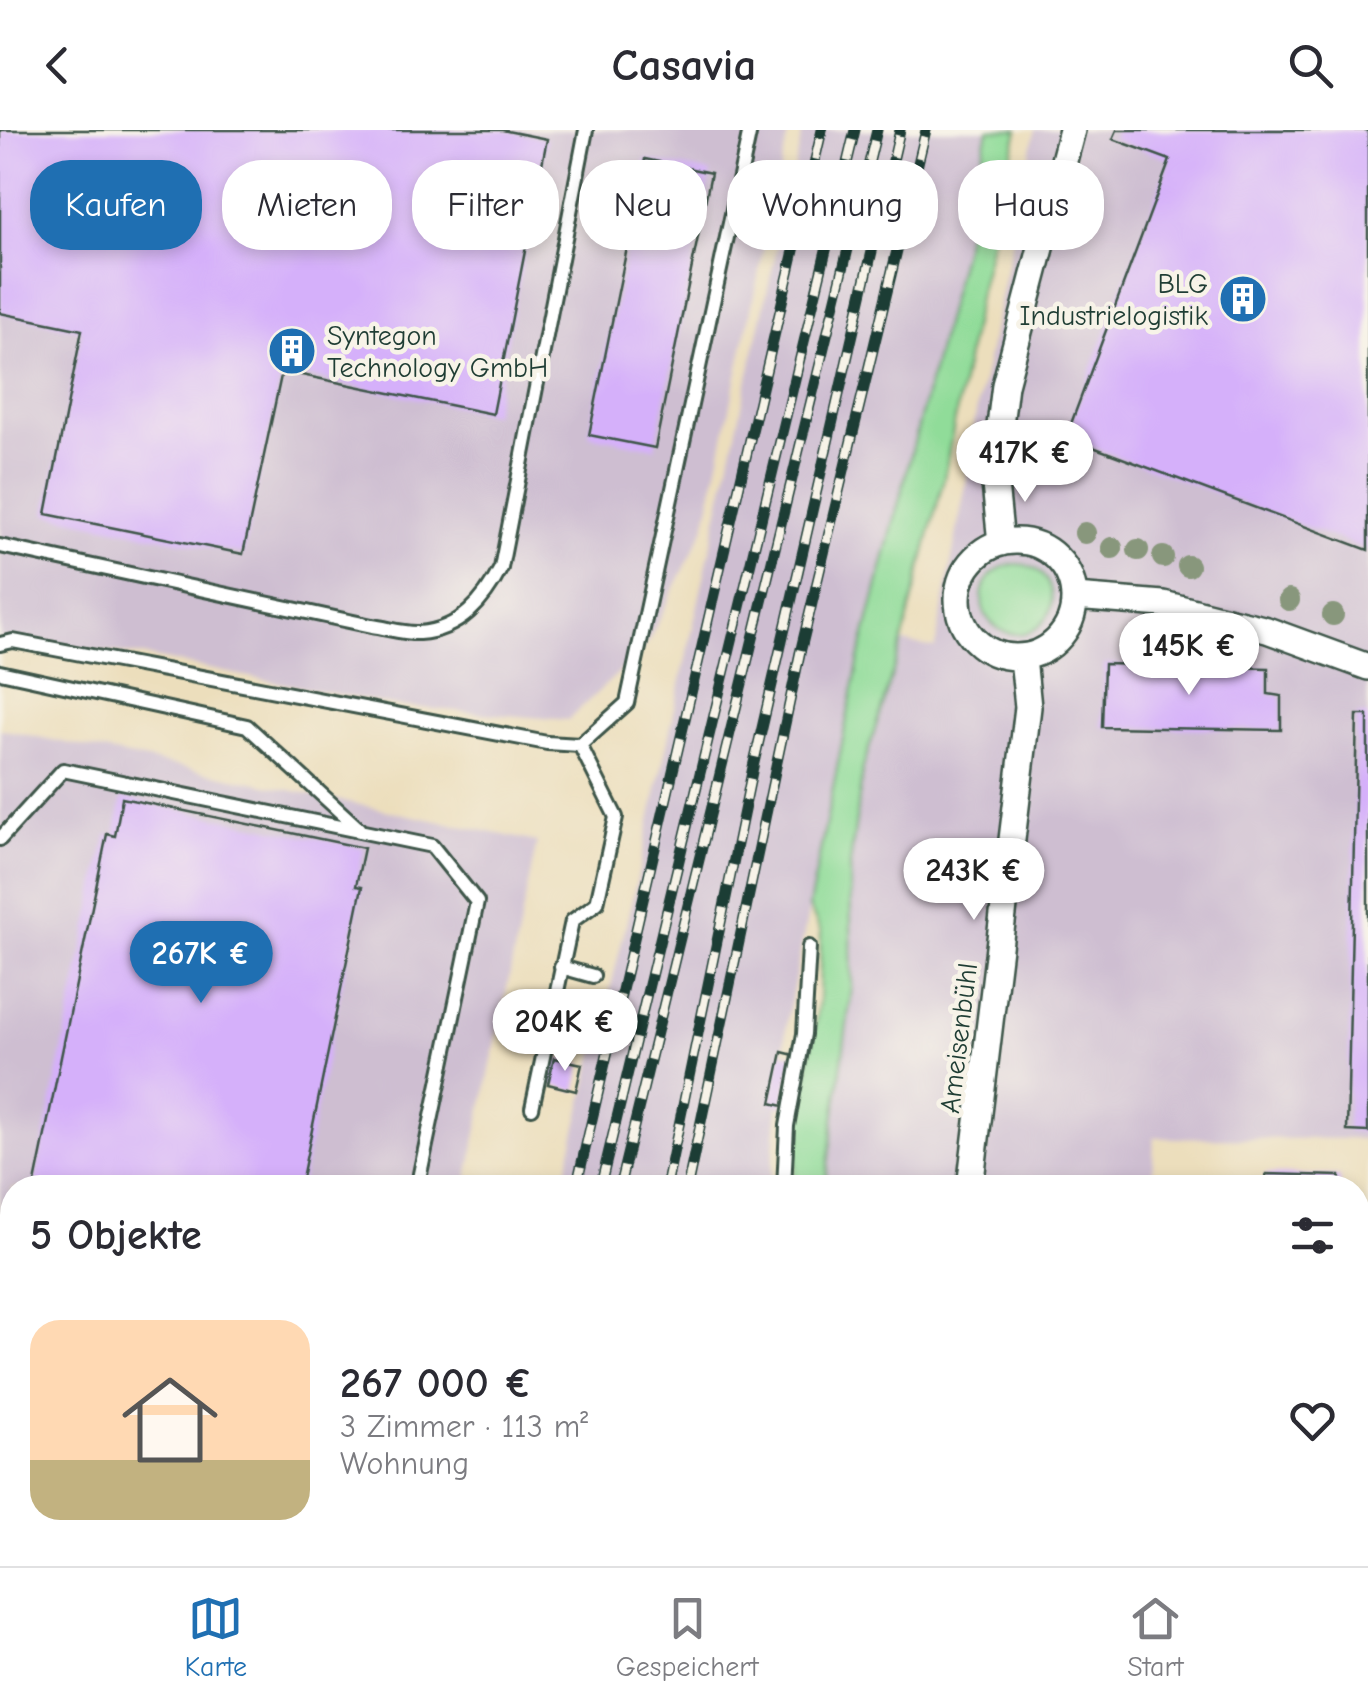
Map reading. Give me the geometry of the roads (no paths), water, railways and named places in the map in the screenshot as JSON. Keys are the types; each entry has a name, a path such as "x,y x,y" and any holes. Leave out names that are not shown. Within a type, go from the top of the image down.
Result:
{"street":[{"path":"1002,543 994,474 1005,385 1072,130"},
{"path":"1031,542 1056,556 1072,582 1075,598 1074,613 1059,640 1046,650 1023,658 1003,657 988,650 966,629 958,600 966,570 987,548 1031,542"},
{"path":"1075,598 1164,604 1267,630 1368,667"},
{"name":"Ameisenbühl","path":"972,1175 1028,707 1023,658"}],"lane":[{"path":"0,546 372,626 420,633 459,621 484,599 501,568 586,130"},
{"path":"0,644 13,642 547,743 580,744 627,702 750,130"},
{"path":"0,672 247,726 360,831"},
{"path":"532,1108 572,922 597,903 616,816 580,744"},
{"path":"0,839 63,770 432,846 477,902 420,1175"},
{"path":"785,1175 787,1126 804,1034 809,948"},
{"path":"561,967 593,976"}],"railway":[{"path":"579,1175 822,130"},
{"path":"603,1175 855,130"},
{"path":"622,1175 877,130"},
{"path":"669,1175 753,767 900,130"},
{"path":"690,1175 800,653 926,130"}],"place":[{"name":"BLG Industrielogistik","path":"1243,299"},
{"name":"Syntegon Technology GmbH","path":"292,351"}]}
